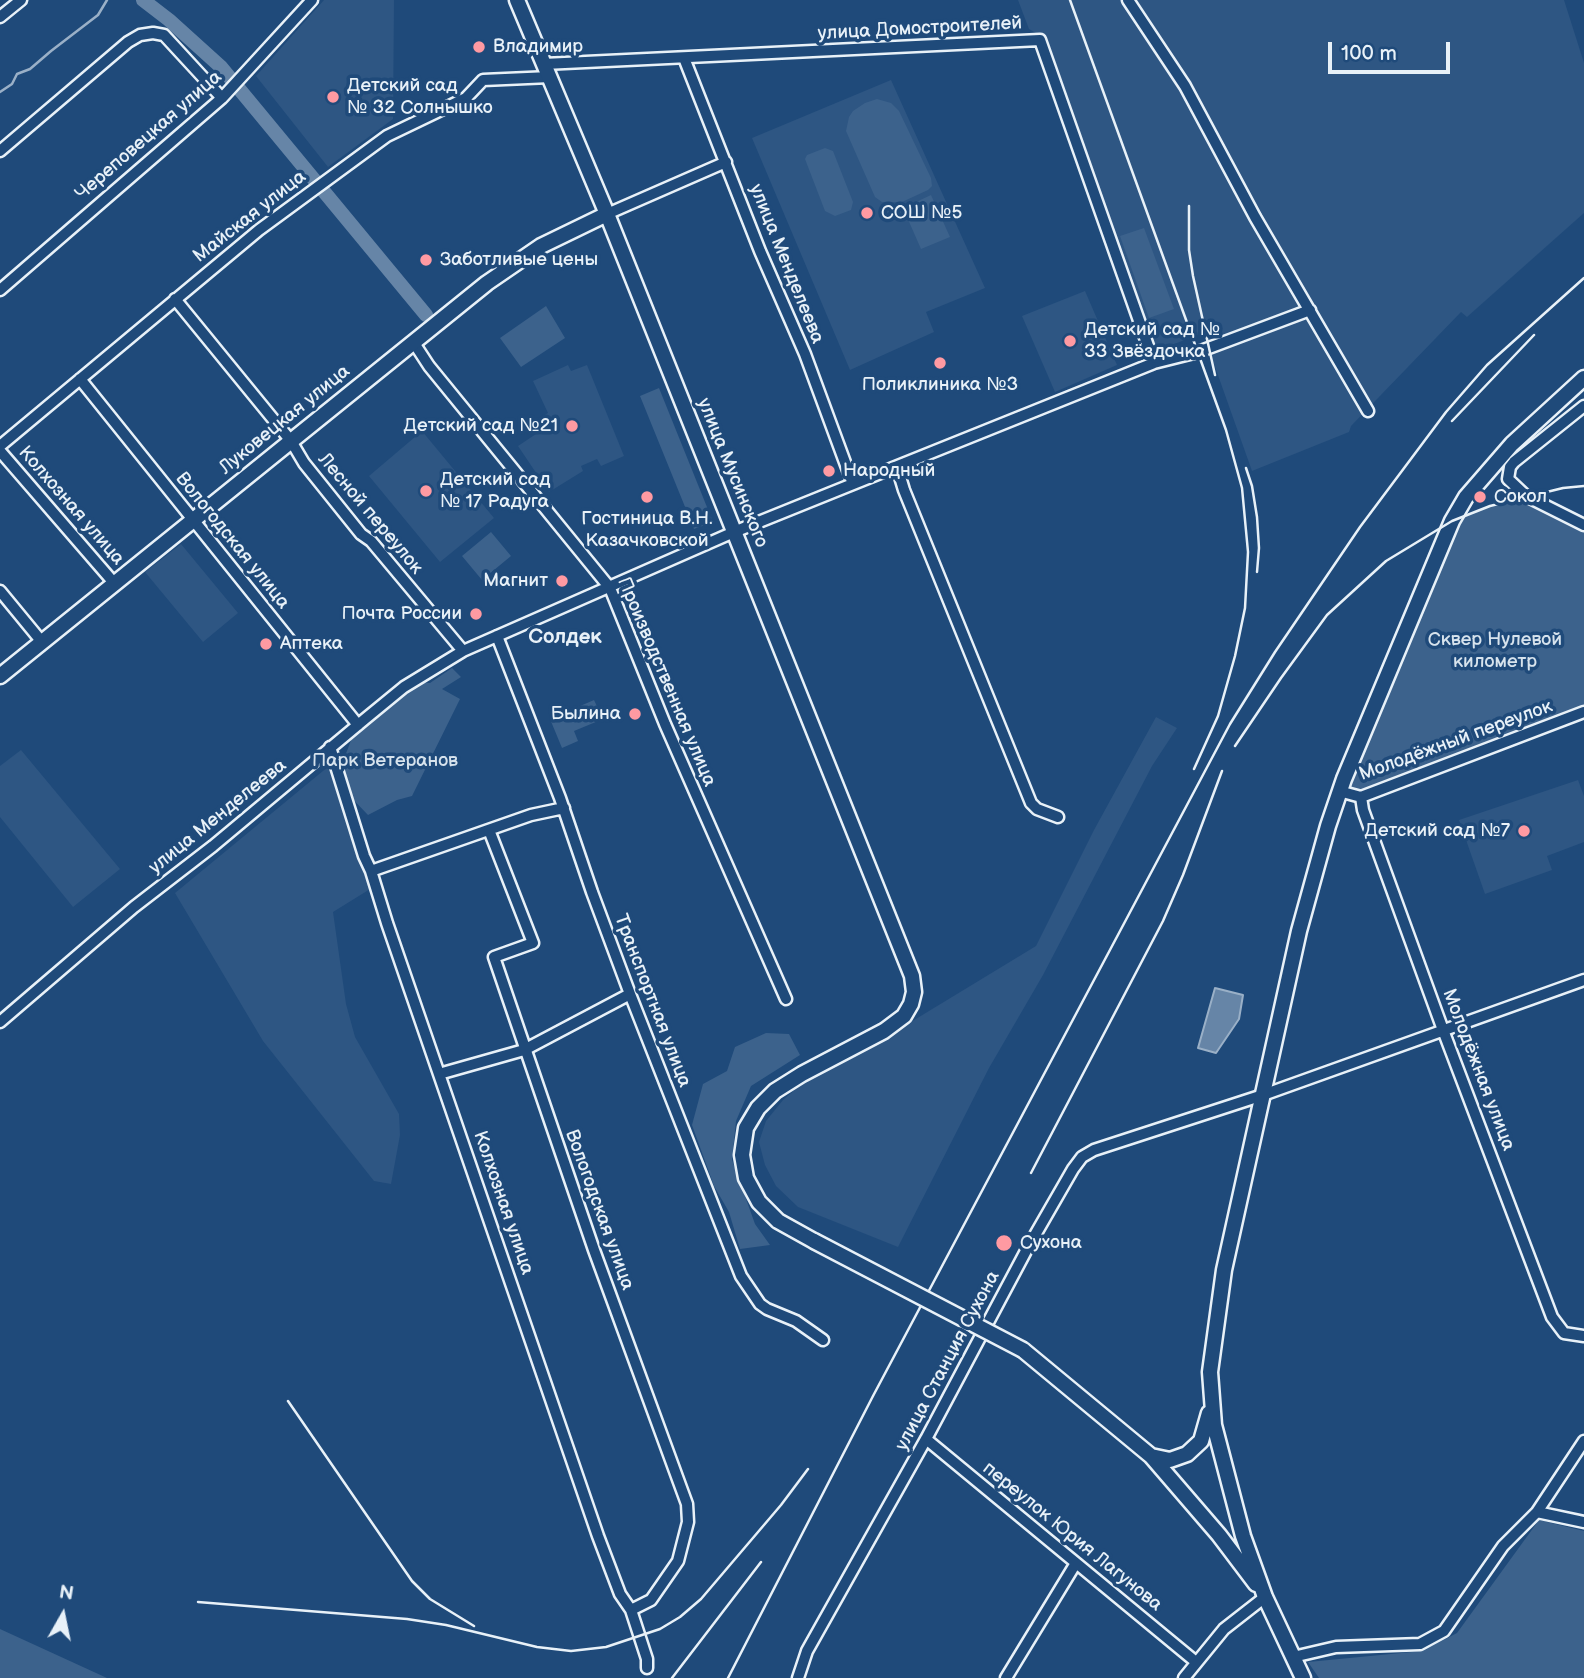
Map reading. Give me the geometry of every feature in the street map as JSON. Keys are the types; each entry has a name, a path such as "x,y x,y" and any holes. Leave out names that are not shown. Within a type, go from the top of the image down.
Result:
{"street":[{"path":"0,17 21,0"},
{"name":"Череповецкая улица","path":"0,289 222,98 312,0"},
{"name":"улица Мусинского","path":"517,0 607,214 908,962 914,992 904,1016 884,1031 802,1073 775,1091 758,1108 746,1128 742,1154 746,1178 759,1202 778,1221 1023,1350 1151,1455 1219,1535 1265,1597"},
{"path":"1128,0 1185,86 1255,217 1368,411"},
{"path":"0,151 128,42 140,36 153,33 164,35 222,98"},
{"name":"улица Домостроителей","path":"547,71 684,58 1040,40 1154,363"},
{"name":"улица Менделеева","path":"684,58 760,251 805,354 853,484"},
{"name":"Майская улица","path":"0,446 309,192 404,126 466,99 484,80 547,71"},
{"path":"607,214 726,162"},
{"name":"Луковецкая улица","path":"0,676 487,283 541,246 607,214"},
{"name":"Лесной переулок","path":"176,299 291,441 303,463 463,651"},
{"name":"улица Менделеева","path":"0,1022 134,907 213,846 404,687 463,651 734,532 853,484 1154,363 1198,352 1310,310"},
{"name":"Производственная улица","path":"414,343 429,366 610,588 675,746 786,999"},
{"path":"1151,1455 1170,1461 1187,1454 1201,1441 1209,1419 1210,1372 1224,1270 1299,931 1339,791 1452,521 1466,497 1512,444 1584,378"},
{"name":"Вологодская улица","path":"80,379 358,725"},
{"path":"1584,406 1514,462 1510,467 1508,479 1526,496 1584,525"},
{"name":"Колхозная улица","path":"0,451 115,584"},
{"path":"897,467 1031,803 1037,809 1058,817"},
{"path":"0,591 42,642"},
{"name":"Транспортная улица","path":"497,636 564,808 630,994 741,1276 760,1304 796,1321 823,1340"},
{"name":"Молодёжный переулок","path":"1339,791 1361,796 1584,712"},
{"name":"Колхозная улица","path":"330,747 360,846 371,871 598,1536 620,1594 631,1610 647,1659 647,1668"},
{"name":"Молодёжная улица","path":"1361,796 1363,810 1443,1030 1552,1317 1564,1333 1584,1336"},
{"path":"371,871 531,815 564,808"},
{"name":"Вологодская улица","path":"489,830 533,943 494,957 524,1050 687,1504 688,1522 678,1561 651,1601 631,1610"},
{"name":"улица Станция Сухона","path":"798,1678 807,1651 926,1439 1027,1249 1082,1157 1094,1150 1262,1095 1584,980"},
{"path":"439,1074 524,1050 630,994"},
{"path":"1210,1372 1214,1425 1243,1536 1265,1597 1303,1678"},
{"name":"переулок Юрия Лагунова","path":"926,1439 1196,1662"},
{"path":"1293,1657 1336,1647 1420,1644 1444,1631 1503,1546 1537,1512 1584,1441"},
{"path":"1537,1512 1584,1522"},
{"path":"1006,1678 1076,1563"},
{"path":"1184,1678 1230,1623 1265,1597"}],"shaded area":[{"name":"Детский сад № 32 Солнышко","path":"324,0 394,0 393,119 328,167 256,76"},
{"path":"1018,0 1564,0 1584,63 1584,213 1467,317 1461,312 1351,426 1349,432 1252,471 1203,333 1156,351 1048,40 1029,29"},
{"name":"СОШ №5","path":"891,80 985,288 926,312 934,332 850,370 752,138"},
{"name":"Детский сад № 33 Звёздочка","path":"1085,291 1117,365 1055,392 1022,316"},
{"name":"Детский сад №21","path":"568,365 571,371 587,365 624,456 601,466 597,459 581,466 583,471 549,492 518,446 536,434 531,423 548,413 533,381"},
{"name":"Детский сад № 17 Радуга","path":"422,431 494,518 440,562 369,476"},
{"path":"181,544 238,613 203,642 145,572"},
{"path":"1156,717 1177,728 1152,766 1043,975 989,1068 898,1247 798,1207 776,1186 765,1165 759,1142 766,1121 783,1100 805,1081 901,1028 1036,946 1094,830"},
{"path":"21,750 120,869 73,907 0,817 0,766"},
{"path":"329,766 348,831 375,886 333,912 346,1004 355,1037 399,1114 400,1135 391,1184 374,1181 263,1041 175,893"},
{"name":"Детский сад №7","path":"1578,780 1584,796 1584,842 1547,856 1552,870 1485,894 1459,820"},
{"path":"1215,988 1243,995 1239,1019 1216,1053 1198,1048"}],"green space":[{"path":"877,99 891,103 899,111 931,178 932,186 928,190 902,202 882,202 875,197 846,131 853,111"},
{"path":"825,148 833,151 853,202 851,210 835,216 825,211 805,159 807,155"},
{"path":"931,195 950,237 921,249 903,208"},
{"path":"1144,228 1174,309 1149,318 1120,236"},
{"path":"546,306 565,338 521,367 500,338"},
{"path":"659,388 713,522 694,529 640,396"},
{"name":"Сквер Нулевой километр","path":"1526,496 1584,525 1584,712 1361,796 1339,791 1452,521"},
{"path":"491,532 511,556 482,580 462,556"},
{"name":"Парк Ветеранов","path":"452,668 461,677 442,689 460,699 412,796 397,800 368,815 345,791 339,772 353,735 417,682 430,683"},
{"path":"594,700 603,719 574,731 578,741 562,748 550,719"},
{"path":"766,1033 789,1034 800,1055 751,1086 736,1121 732,1160 755,1224 770,1245 740,1249 729,1212 714,1186 692,1125 703,1084 727,1071 735,1047"},
{"path":"1539,1520 1584,1531 1584,1678 1319,1678 1308,1662 1422,1651 1457,1633"},
{"path":"0,1629 107,1678 0,1678"}],"waterway":[{"path":"0,92 12,84 17,74 30,69 98,15 107,0"},
{"path":"143,0 221,67 426,315"}],"railway":[{"path":"1070,0 1226,430 1242,488 1248,552 1245,608 1218,716 1194,769"},
{"path":"1189,206 1189,250 1215,375"},
{"path":"728,1678 873,1396 1230,724 1360,527 1446,412 1487,365 1584,278"},
{"path":"1452,421 1534,335"},
{"path":"1246,468 1257,517 1257,572"},
{"path":"1235,746 1327,615 1386,561 1452,521 1490,506 1563,488 1584,486"},
{"path":"1031,1173 1163,921 1222,771"},
{"path":"288,1401 412,1581 430,1599 474,1626"},
{"path":"198,1602 407,1619 446,1625 537,1647 571,1651 606,1647 660,1629 680,1617 701,1599 808,1469"},
{"path":"672,1678 761,1562"}],"place":[{"name":"Владимир","path":"479,47"},
{"name":"Детский сад № 32 Солнышко","path":"333,97"},
{"name":"СОШ №5","path":"867,213"},
{"name":"Заботливые цены","path":"426,260"},
{"name":"Детский сад № 33 Звёздочка","path":"1070,341"},
{"name":"Поликлиника №3","path":"940,363"},
{"name":"Детский сад №21","path":"572,426"},
{"name":"Народный","path":"829,471"},
{"name":"Детский сад № 17 Радуга","path":"426,491"},
{"name":"Гостиница В.Н. Казачковской","path":"647,497"},
{"name":"Сокол","path":"1480,497"},
{"name":"Магнит","path":"562,581"},
{"name":"Почта России","path":"476,614"},
{"name":"Аптека","path":"266,644"},
{"name":"Былина","path":"635,714"},
{"name":"Детский сад №7","path":"1524,831"},
{"name":"Сухона","path":"1004,1243"}],"district":[{"name":"Солдек","path":"565,638"}]}
